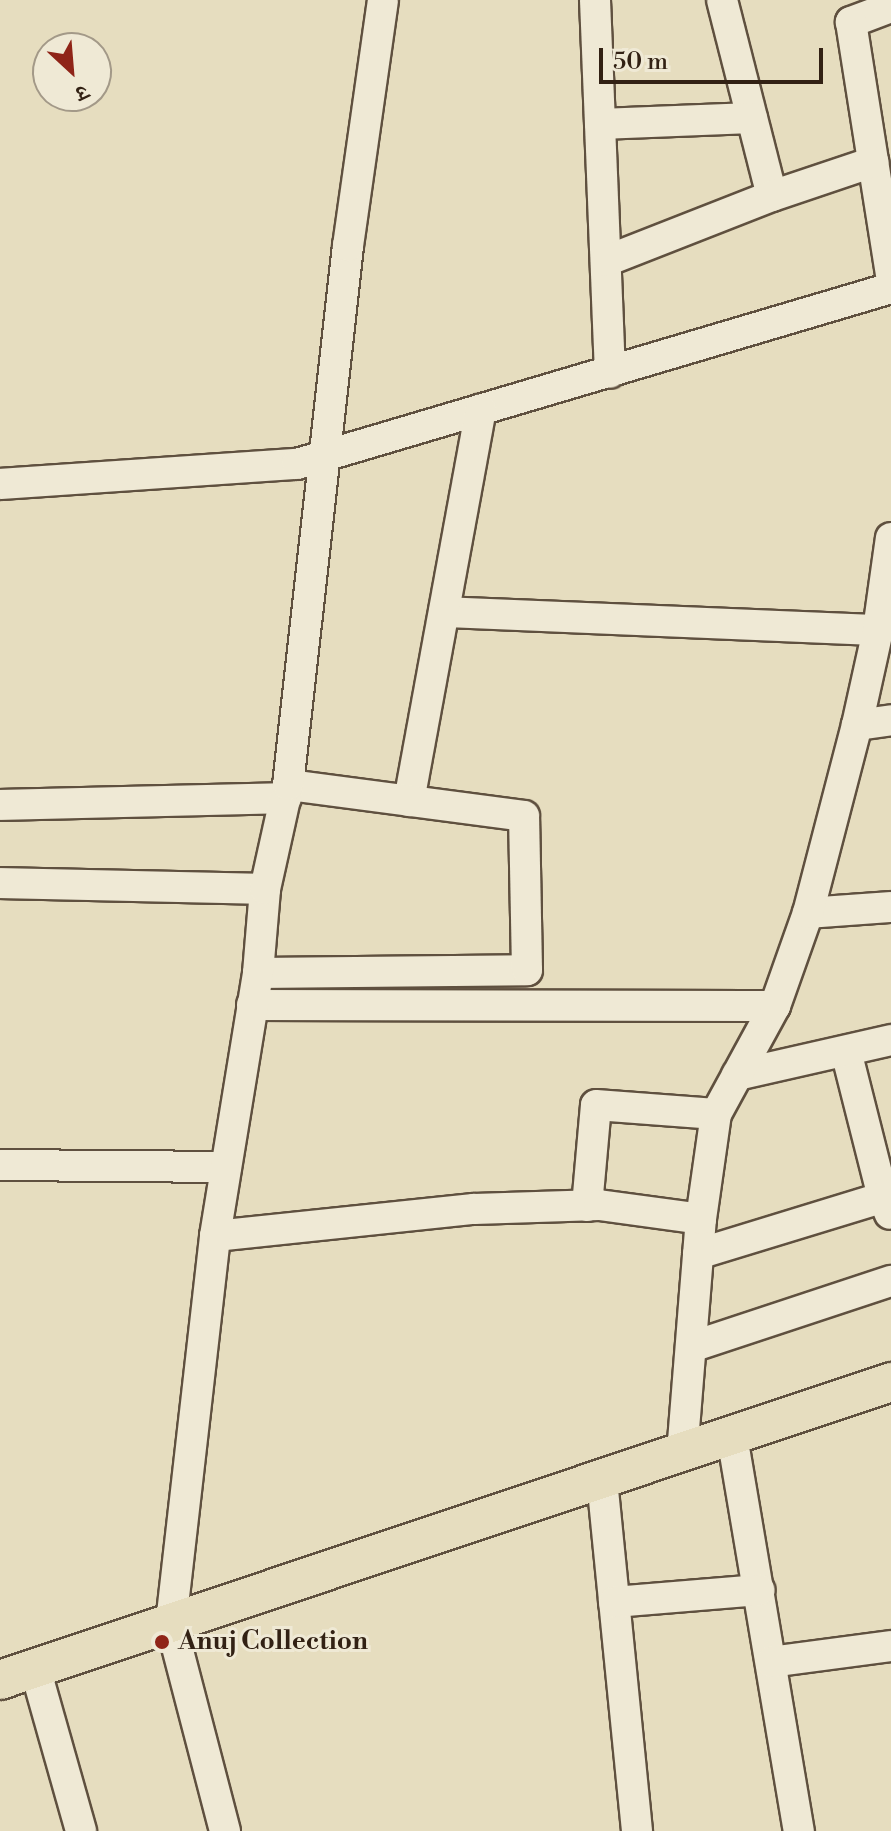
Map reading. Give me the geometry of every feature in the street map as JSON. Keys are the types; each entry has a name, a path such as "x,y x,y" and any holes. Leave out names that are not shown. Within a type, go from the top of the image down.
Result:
{"main road":[{"path":"17,1674 732,1436 889,1391"}],"street":[{"path":"225,1831 171,1623 215,1236 258,973 265,889 287,792 348,246 383,0"},
{"path":"595,0 610,373"},
{"path":"722,0 772,196"},
{"path":"891,7 851,22 891,275"},
{"path":"600,124 752,118"},
{"path":"606,261 772,196 873,162"},
{"path":"0,484 297,464 891,288"},
{"path":"409,801 481,410"},
{"path":"682,1454 701,1219 716,1114 775,1006 808,913 857,725 878,630 891,538"},
{"path":"444,612 878,630"},
{"path":"857,725 891,720"},
{"path":"0,805 287,792 409,801 524,816 527,970 258,973"},
{"path":"0,883 265,889"},
{"path":"808,913 891,907"},
{"path":"252,1005 775,1006"},
{"path":"737,1075 891,1040"},
{"path":"698,1254 888,1203 846,1051"},
{"path":"587,1206 596,1105 716,1114"},
{"path":"0,1165 226,1167"},
{"path":"215,1236 474,1209 587,1206 701,1219"},
{"path":"691,1347 891,1281"},
{"path":"732,1436 799,1831"},
{"path":"602,1480 637,1831"},
{"path":"614,1602 760,1590"},
{"path":"771,1662 891,1646"},
{"path":"17,1674 81,1831"}],"place":[{"name":"Anuj Collection","path":"162,1642"}]}
